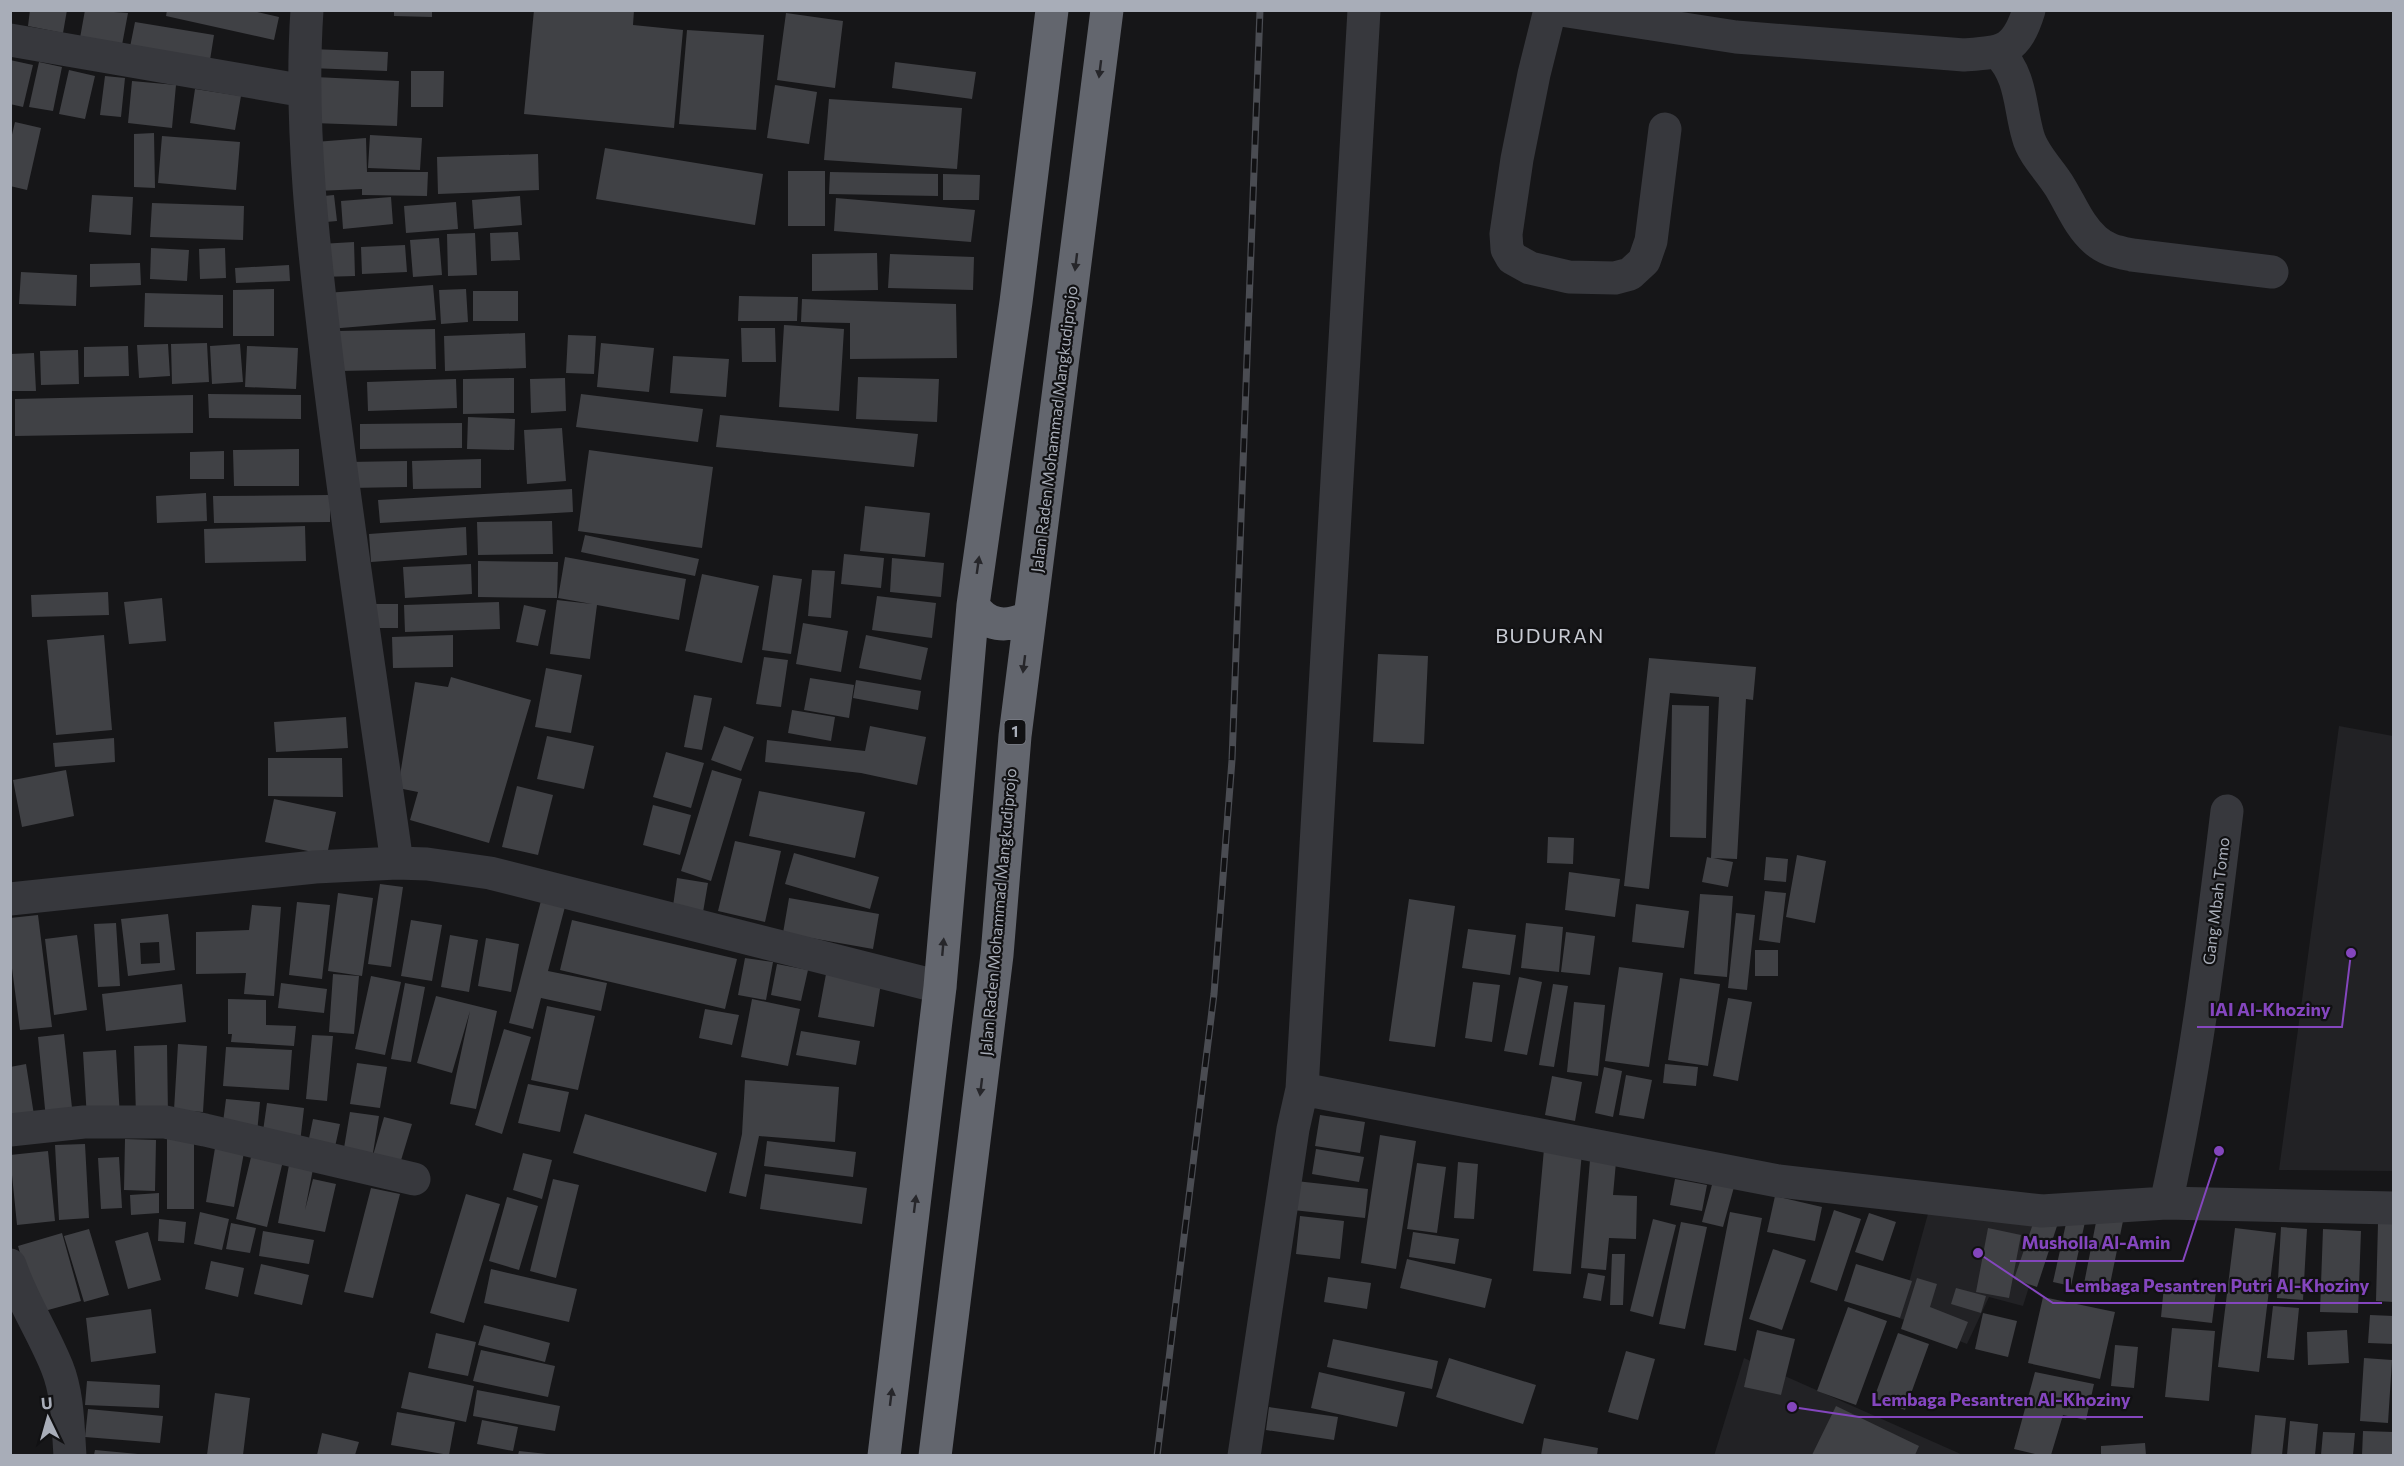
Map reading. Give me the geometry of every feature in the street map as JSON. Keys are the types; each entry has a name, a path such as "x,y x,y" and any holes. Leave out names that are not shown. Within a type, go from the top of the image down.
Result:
{"highway":[{"path":"884,1455 940,987 973,605 1016,302 1052,10"},
{"name":"Jalan Raden Mohammad Mangkudiprojo","path":"935,1455 997,955 1015,736 1029,618 1107,10"},
{"path":"973,605 982,618 995,624 1015,623 1029,618"},
{"path":"961,734 966,721 971,716 986,713 1001,718 1015,736"}],"street":[{"path":"307,10 305,91 316,265 349,527 398,863"},
{"path":"1244,1455 1293,1129 1302,1089 1364,10"},
{"path":"1550,10 1534,74 1506,234 1512,258 1530,268 1569,277 1616,278 1630,274 1644,261 1652,241 1665,129"},
{"path":"1561,10 1736,37 1964,55 1998,52 2015,41 2024,26 2029,10"},
{"path":"10,39 305,91"},
{"path":"1998,52 2009,64 2018,86 2029,139 2060,186 2076,216 2094,239 2109,250 2132,255 2272,272"},
{"name":"Gang Mbah Tomo","path":"2166,1203 2182,1130 2204,994 2227,811"},
{"path":"10,899 267,870 398,863 427,864 490,873 940,987"},
{"path":"1302,1089 1778,1181 2042,1211 2166,1203 2394,1208"},
{"path":"10,1130 84,1122 165,1122 414,1179"},
{"path":"13,1279 58,1370 67,1416 70,1455"}],"shaded area":[{"path":"2339,726 2393,736 2393,1171 2279,1170"},
{"path":"1931,1203 2053,1210 2023,1306 1989,1297 1967,1344 1899,1318"},
{"path":"1744,1358 1963,1455 1714,1456"}],"building":[{"path":"30,10 67,10 63,33 28,26"},
{"path":"85,10 128,13 122,45 80,38"},
{"path":"167,10 249,10 279,17 274,40 166,16"},
{"path":"394,10 432,10 432,17 394,16"},
{"path":"534,10 634,10 633,25 683,30 674,128 524,114"},
{"path":"786,13 843,21 835,88 777,80"},
{"path":"135,22 214,35 210,60 130,47"},
{"path":"687,30 764,35 756,130 679,124"},
{"path":"311,49 388,52 387,71 310,68"},
{"path":"10,60 33,65 23,107 10,104"},
{"path":"39,62 62,67 53,111 29,107"},
{"path":"895,62 976,72 972,99 892,88"},
{"path":"69,70 95,76 85,119 59,114"},
{"path":"411,71 444,71 443,107 411,107"},
{"path":"105,76 125,78 121,117 100,115"},
{"path":"315,77 399,81 397,126 313,123"},
{"path":"132,81 176,85 172,128 128,123"},
{"path":"775,85 817,92 809,144 767,138"},
{"path":"195,89 241,96 235,130 190,123"},
{"path":"829,99 962,108 957,169 824,160"},
{"path":"15,122 41,128 27,190 10,186 10,143"},
{"path":"154,133 155,188 134,187 134,134"},
{"path":"370,135 422,138 420,170 368,168"},
{"path":"162,136 240,142 236,190 158,183"},
{"path":"366,138 367,172 428,172 427,196 362,195 362,189 317,191 315,142"},
{"path":"605,148 763,174 755,225 596,199"},
{"path":"538,154 539,190 438,194 437,157"},
{"path":"788,171 825,171 825,226 788,226"},
{"path":"830,172 938,174 938,196 829,194"},
{"path":"943,174 980,175 979,200 943,200"},
{"path":"92,195 133,197 131,235 89,232"},
{"path":"334,195 337,221 315,223 313,197"},
{"path":"520,196 522,225 474,229 472,200"},
{"path":"391,197 393,224 343,229 341,201"},
{"path":"836,198 975,210 971,242 834,231"},
{"path":"456,202 458,229 406,233 404,206"},
{"path":"152,203 244,206 243,240 150,237"},
{"path":"518,232 520,260 491,261 490,233"},
{"path":"475,233 477,275 448,276 447,234"},
{"path":"439,238 442,275 413,277 410,240"},
{"path":"354,242 355,276 321,277 320,244"},
{"path":"405,245 407,272 362,274 361,247"},
{"path":"151,248 189,250 187,281 150,279"},
{"path":"225,248 226,278 200,279 199,249"},
{"path":"877,253 878,290 812,291 812,254"},
{"path":"890,254 974,257 973,290 888,288"},
{"path":"140,263 141,285 90,287 90,264"},
{"path":"289,265 290,281 236,283 235,268"},
{"path":"21,272 77,275 76,306 19,304"},
{"path":"433,285 436,320 329,329 326,293"},
{"path":"274,289 274,336 233,336 233,290"},
{"path":"466,289 468,322 441,324 439,290"},
{"path":"473,291 518,291 518,321 473,321"},
{"path":"145,293 223,295 223,328 144,327"},
{"path":"739,296 798,297 797,321 738,321"},
{"path":"802,299 956,304 957,358 850,359 850,323 801,322"},
{"path":"784,325 844,329 839,411 779,407"},
{"path":"741,328 775,328 776,362 742,362"},
{"path":"435,329 436,369 340,371 339,331"},
{"path":"525,333 526,368 445,371 444,336"},
{"path":"568,335 596,336 594,374 566,373"},
{"path":"207,343 209,382 172,384 171,344"},
{"path":"601,343 654,348 649,392 597,387"},
{"path":"168,344 170,376 139,378 137,345"},
{"path":"240,344 243,382 212,384 210,346"},
{"path":"128,346 129,376 84,377 84,347"},
{"path":"247,346 298,348 296,389 245,387"},
{"path":"78,350 79,384 41,385 40,351"},
{"path":"34,353 36,391 10,391 10,354"},
{"path":"673,356 729,359 726,397 670,393"},
{"path":"858,377 939,379 937,422 856,419"},
{"path":"514,378 514,413 463,414 463,379"},
{"path":"565,378 566,411 531,413 530,379"},
{"path":"456,379 457,408 368,411 367,382"},
{"path":"208,394 301,395 301,419 209,418"},
{"path":"581,394 703,409 698,442 576,427"},
{"path":"193,395 193,433 15,436 15,399"},
{"path":"720,415 918,434 914,467 716,447"},
{"path":"468,417 515,419 514,450 467,449"},
{"path":"462,423 462,448 360,449 360,424"},
{"path":"562,428 566,481 527,484 524,430"},
{"path":"299,449 299,486 234,486 233,450"},
{"path":"589,450 713,467 702,548 578,531"},
{"path":"224,451 224,479 190,479 190,452"},
{"path":"481,459 481,488 413,489 412,461"},
{"path":"407,461 407,487 349,488 348,462"},
{"path":"572,489 573,512 380,523 378,500"},
{"path":"206,493 207,521 157,523 156,496"},
{"path":"330,495 330,522 214,523 213,496"},
{"path":"865,506 930,513 925,557 860,551"},
{"path":"552,521 553,554 478,555 477,522"},
{"path":"305,526 306,561 205,563 204,529"},
{"path":"466,527 467,555 371,562 369,534"},
{"path":"585,535 699,559 695,576 581,552"},
{"path":"844,554 884,558 881,588 841,584"},
{"path":"565,557 686,579 679,620 597,605 590,659 550,654 557,600 592,604 558,598"},
{"path":"892,558 944,563 941,597 890,592"},
{"path":"478,561 558,562 557,598 478,597"},
{"path":"471,564 472,594 405,598 403,567"},
{"path":"812,570 835,571 831,618 808,616"},
{"path":"702,574 759,586 742,663 685,651"},
{"path":"773,575 802,579 791,654 762,650"},
{"path":"108,592 109,615 32,617 31,595"},
{"path":"877,596 936,603 932,638 872,630"},
{"path":"162,598 166,641 129,644 124,602"},
{"path":"499,602 500,629 405,632 404,605"},
{"path":"364,604 398,604 398,628 364,628"},
{"path":"524,605 546,610 538,646 516,642"},
{"path":"803,623 848,631 841,672 796,664"},
{"path":"104,635 112,730 56,735 47,640"},
{"path":"453,635 453,667 393,668 392,637"},
{"path":"866,635 928,648 921,680 859,668"},
{"path":"1378,654 1428,656 1424,744 1373,742"},
{"path":"764,657 788,660 781,707 756,704"},
{"path":"1649,658 1756,667 1753,700 1746,699 1737,859 1713,858 1733,862 1728,887 1702,882 1707,857 1711,858 1719,697 1670,693 1649,889 1624,886"},
{"path":"546,668 582,675 571,733 535,727"},
{"path":"451,677 531,700 489,843 410,820 418,792 398,788 415,682 448,687"},
{"path":"810,678 854,685 849,718 804,710"},
{"path":"856,680 921,691 918,710 853,698"},
{"path":"694,695 712,698 702,750 684,747"},
{"path":"1672,705 1709,706 1706,838 1670,837"},
{"path":"792,710 835,717 831,741 788,733"},
{"path":"346,717 348,748 276,752 274,722"},
{"path":"724,726 754,737 741,771 711,760"},
{"path":"870,726 926,737 917,785 861,773 765,762 767,740 865,751"},
{"path":"547,736 594,746 584,789 537,779"},
{"path":"114,738 115,762 55,767 53,743"},
{"path":"666,752 704,763 691,808 653,797"},
{"path":"268,758 342,758 343,797 268,796"},
{"path":"66,770 74,816 22,827 13,780"},
{"path":"712,770 742,779 711,881 681,871"},
{"path":"517,786 553,795 538,855 502,847"},
{"path":"759,791 865,812 855,858 749,836"},
{"path":"274,799 336,812 327,855 265,842"},
{"path":"653,805 691,815 680,855 643,845"},
{"path":"1548,837 1574,838 1573,864 1547,863"},
{"path":"735,841 781,851 765,922 718,911"},
{"path":"794,853 879,877 870,909 785,884"},
{"path":"1797,855 1826,861 1815,923 1786,917"},
{"path":"1766,857 1788,859 1786,882 1764,880"},
{"path":"1569,872 1620,879 1615,917 1565,910"},
{"path":"677,878 708,883 702,918 672,913"},
{"path":"380,884 403,887 391,967 368,964"},
{"path":"1765,891 1786,893 1780,943 1759,940"},
{"path":"338,893 373,898 362,976 328,971"},
{"path":"1700,894 1733,896 1727,977 1694,974"},
{"path":"542,897 566,903 548,971 607,983 601,1011 541,998 533,1029 509,1023"},
{"path":"789,898 879,914 873,949 783,933"},
{"path":"1409,899 1455,906 1435,1047 1389,1041"},
{"path":"297,902 330,905 322,979 289,975"},
{"path":"1636,904 1689,911 1684,948 1632,942"},
{"path":"252,905 281,907 274,996 244,994 246,973 196,974 196,932 249,930"},
{"path":"1736,913 1755,915 1747,990 1728,988"},
{"path":"168,914 175,970 128,976 121,919","holes":["159,942 160,963 141,964 140,943"]},
{"path":"38,915 52,1027 20,1030 10,953 10,918"},
{"path":"411,920 442,925 432,981 401,976"},
{"path":"572,920 737,959 725,1009 560,970"},
{"path":"116,923 120,986 98,987 94,924"},
{"path":"1526,923 1563,927 1559,972 1521,968"},
{"path":"1468,929 1516,935 1510,975 1462,968"},
{"path":"1566,932 1595,936 1590,975 1561,972"},
{"path":"77,935 87,1010 54,1015 45,939"},
{"path":"450,935 478,940 469,992 441,987"},
{"path":"486,938 519,944 511,992 478,986"},
{"path":"1755,950 1778,950 1778,976 1755,976"},
{"path":"745,958 773,962 766,1000 738,995"},
{"path":"777,964 808,970 801,1001 771,995"},
{"path":"1619,967 1663,973 1649,1067 1605,1061"},
{"path":"333,974 359,976 354,1034 329,1032"},
{"path":"826,974 881,983 874,1027 818,1017"},
{"path":"371,976 401,982 385,1055 355,1049"},
{"path":"1519,977 1542,982 1527,1055 1504,1051"},
{"path":"1680,978 1720,984 1708,1066 1668,1060"},
{"path":"1473,982 1500,985 1492,1042 1465,1038"},
{"path":"281,983 327,989 324,1013 278,1008"},
{"path":"405,983 425,987 411,1062 391,1059"},
{"path":"182,984 186,1022 106,1031 102,994"},
{"path":"1553,984 1568,986 1554,1067 1539,1065"},
{"path":"436,996 497,1011 476,1109 450,1104 470,1011 452,1073 417,1063"},
{"path":"1728,998 1752,1002 1738,1081 1713,1076"},
{"path":"228,999 266,1000 266,1025 296,1026 294,1046 231,1042 232,1034 228,1034"},
{"path":"752,999 800,1009 788,1066 741,1057"},
{"path":"1574,1002 1605,1005 1598,1076 1567,1072"},
{"path":"547,1006 595,1016 578,1090 531,1080"},
{"path":"705,1009 739,1015 732,1045 699,1038"},
{"path":"504,1029 531,1037 502,1134 475,1125"},
{"path":"801,1031 860,1041 856,1065 796,1055"},
{"path":"64,1034 73,1117 46,1119 38,1037"},
{"path":"312,1035 333,1036 327,1101 306,1099"},
{"path":"178,1044 207,1046 203,1112 174,1110"},
{"path":"167,1045 168,1116 136,1116 134,1046"},
{"path":"226,1047 292,1050 289,1090 223,1086"},
{"path":"116,1050 120,1117 87,1119 83,1052"},
{"path":"357,1063 387,1067 380,1108 350,1104"},
{"path":"26,1064 34,1115 10,1119 10,1067"},
{"path":"1665,1064 1698,1067 1696,1086 1663,1083"},
{"path":"1604,1067 1622,1071 1613,1117 1595,1113"},
{"path":"1626,1075 1652,1080 1644,1119 1619,1115"},
{"path":"1552,1076 1582,1082 1575,1121 1545,1115"},
{"path":"745,1080 839,1087 835,1142 759,1136 746,1197 729,1193 742,1134"},
{"path":"528,1084 569,1092 560,1132 518,1123"},
{"path":"226,1099 260,1102 257,1133 222,1130"},
{"path":"267,1103 304,1108 300,1143 262,1138"},
{"path":"350,1112 379,1116 372,1159 384,1117 412,1124 399,1167 343,1154"},
{"path":"585,1114 717,1153 706,1192 573,1153"},
{"path":"1320,1115 1365,1122 1360,1153 1315,1146"},
{"path":"313,1119 340,1124 335,1147 308,1143"},
{"path":"1380,1135 1416,1141 1396,1269 1361,1263"},
{"path":"167,1136 194,1136 194,1209 167,1209"},
{"path":"125,1139 156,1140 155,1191 124,1190"},
{"path":"767,1141 856,1152 853,1177 764,1166"},
{"path":"216,1142 245,1147 234,1207 206,1202"},
{"path":"85,1144 89,1218 59,1220 55,1145"},
{"path":"1316,1149 1364,1157 1359,1182 1312,1174"},
{"path":"1544,1149 1582,1152 1571,1274 1533,1271"},
{"path":"48,1151 55,1221 17,1225 10,1155"},
{"path":"252,1153 283,1161 267,1227 236,1219"},
{"path":"523,1153 552,1160 542,1199 513,1190"},
{"path":"119,1157 122,1208 101,1209 98,1158"},
{"path":"1590,1160 1616,1162 1613,1195 1637,1196 1636,1239 1609,1238 1606,1270 1581,1268"},
{"path":"1458,1162 1478,1164 1474,1219 1454,1218"},
{"path":"1417,1163 1446,1167 1437,1233 1407,1229"},
{"path":"289,1165 313,1169 305,1210 313,1179 336,1184 325,1232 278,1223"},
{"path":"765,1174 867,1188 862,1224 760,1209"},
{"path":"553,1179 579,1185 556,1278 530,1271"},
{"path":"1675,1179 1707,1185 1702,1211 1670,1205"},
{"path":"1287,1180 1368,1189 1365,1218 1284,1209"},
{"path":"1713,1181 1734,1187 1723,1227 1702,1222"},
{"path":"371,1188 400,1194 373,1298 344,1292"},
{"path":"159,1193 159,1213 131,1215 130,1195"},
{"path":"466,1194 500,1204 464,1323 430,1313"},
{"path":"1775,1196 1822,1207 1815,1241 1767,1232"},
{"path":"507,1197 538,1206 519,1270 489,1261"},
{"path":"1834,1210 1861,1219 1837,1291 1810,1282"},
{"path":"200,1212 229,1219 222,1250 194,1244"},
{"path":"1730,1212 1762,1218 1736,1351 1704,1345"},
{"path":"1869,1213 1896,1222 1883,1261 1855,1252"},
{"path":"2036,1215 2058,1223 2037,1287 2014,1279"},
{"path":"1300,1216 1344,1221 1340,1259 1296,1254"},
{"path":"2097,1217 2123,1221 2108,1294 2083,1289"},
{"path":"159,1219 186,1222 184,1243 158,1241"},
{"path":"1653,1219 1676,1225 1653,1317 1630,1311"},
{"path":"2067,1219 2085,1222 2071,1286 2053,1282"},
{"path":"1681,1222 1707,1227 1685,1329 1659,1324"},
{"path":"231,1223 256,1228 250,1253 226,1249"},
{"path":"2378,1223 2394,1224 2394,1302 2376,1301"},
{"path":"2281,1227 2307,1229 2303,1300 2277,1298"},
{"path":"1988,1228 2021,1235 2009,1298 1976,1292"},
{"path":"2235,1228 2276,1233 2259,1372 2218,1367"},
{"path":"89,1229 109,1295 84,1302 64,1236"},
{"path":"2323,1229 2361,1231 2358,1313 2320,1312"},
{"path":"263,1231 314,1240 309,1264 259,1256"},
{"path":"148,1232 161,1280 128,1289 115,1241"},
{"path":"1413,1232 1459,1239 1455,1264 1409,1257"},
{"path":"62,1233 81,1301 37,1313 18,1246"},
{"path":"1773,1249 1806,1260 1782,1330 1749,1319"},
{"path":"1612,1254 1625,1254 1623,1305 1610,1305"},
{"path":"1407,1259 1492,1279 1485,1308 1400,1288"},
{"path":"211,1261 244,1268 238,1297 205,1289"},
{"path":"261,1264 309,1275 302,1305 254,1294"},
{"path":"1856,1264 1912,1281 1900,1318 1844,1301"},
{"path":"491,1269 577,1289 569,1322 484,1303"},
{"path":"1588,1273 1605,1276 1601,1301 1583,1298"},
{"path":"1328,1277 1371,1283 1367,1309 1324,1302"},
{"path":"1917,1278 1937,1284 1930,1307 1968,1322 1957,1349 1901,1329"},
{"path":"2164,1286 2216,1291 2212,1323 2161,1317"},
{"path":"1956,1288 1986,1296 1981,1313 1951,1304"},
{"path":"2043,1297 2115,1312 2100,1379 2028,1363"},
{"path":"2273,1306 2299,1308 2294,1360 2267,1358"},
{"path":"1848,1307 1887,1321 1856,1405 1817,1391"},
{"path":"151,1309 156,1353 91,1362 86,1318"},
{"path":"1983,1313 2017,1321 2008,1357 1975,1349"},
{"path":"2370,1315 2394,1316 2394,1344 2368,1343"},
{"path":"484,1325 550,1343 545,1362 478,1345"},
{"path":"2172,1328 2215,1331 2209,1401 2165,1397"},
{"path":"1757,1330 1795,1339 1781,1395 1744,1387"},
{"path":"2347,1330 2349,1363 2308,1365 2307,1332"},
{"path":"436,1333 476,1342 468,1376 428,1368"},
{"path":"1898,1333 1929,1344 1905,1410 1874,1398"},
{"path":"1333,1339 1438,1361 1432,1389 1327,1367"},
{"path":"2115,1345 2138,1347 2134,1388 2111,1386"},
{"path":"481,1350 555,1366 548,1397 473,1381"},
{"path":"1626,1351 1655,1359 1638,1420 1608,1412"},
{"path":"1449,1358 1536,1385 1523,1424 1436,1397"},
{"path":"2364,1358 2392,1360 2388,1423 2360,1421"},
{"path":"409,1372 474,1386 466,1422 401,1408"},
{"path":"1319,1372 1405,1392 1397,1427 1311,1408"},
{"path":"2035,1372 2094,1384 2086,1420 2063,1415 2051,1455 2039,1455 2014,1449"},
{"path":"87,1381 160,1385 159,1408 85,1405"},
{"path":"477,1390 560,1406 555,1431 473,1416"},
{"path":"215,1393 250,1398 243,1455 207,1455"},
{"path":"1836,1406 1919,1446 1915,1455 1812,1455"},
{"path":"1269,1407 1338,1417 1334,1440 1266,1430"},
{"path":"88,1409 163,1416 160,1443 85,1437"},
{"path":"397,1412 455,1422 449,1455 391,1445"},
{"path":"2255,1415 2286,1418 2282,1455 2251,1455"},
{"path":"482,1420 518,1427 513,1451 477,1444"},
{"path":"2290,1421 2318,1424 2315,1455 2287,1455"},
{"path":"2363,1431 2394,1432 2394,1455 2362,1455"},
{"path":"2323,1432 2355,1433 2353,1455 2321,1455"},
{"path":"322,1433 359,1442 355,1455 317,1455"},
{"path":"1544,1438 1598,1448 1597,1455 1541,1455"},
{"path":"2145,1443 2146,1455 2101,1455 2101,1446"},
{"path":"95,1450 138,1454 138,1455 94,1455"},
{"path":"519,1451 547,1454 547,1455 518,1455"}],"railway":[{"path":"1157,1456 1214,994 1232,760 1260,10"}],"place":[{"name":"IAI Al-Khoziny","path":"2351,953"},
{"name":"Musholla Al-Amin","path":"2219,1151"},
{"name":"Lembaga Pesantren Putri Al-Khoziny","path":"1978,1253"},
{"name":"Lembaga Pesantren Al-Khoziny","path":"1792,1407"}],"district":[{"name":"BUDURAN","path":"1550,636"}]}
